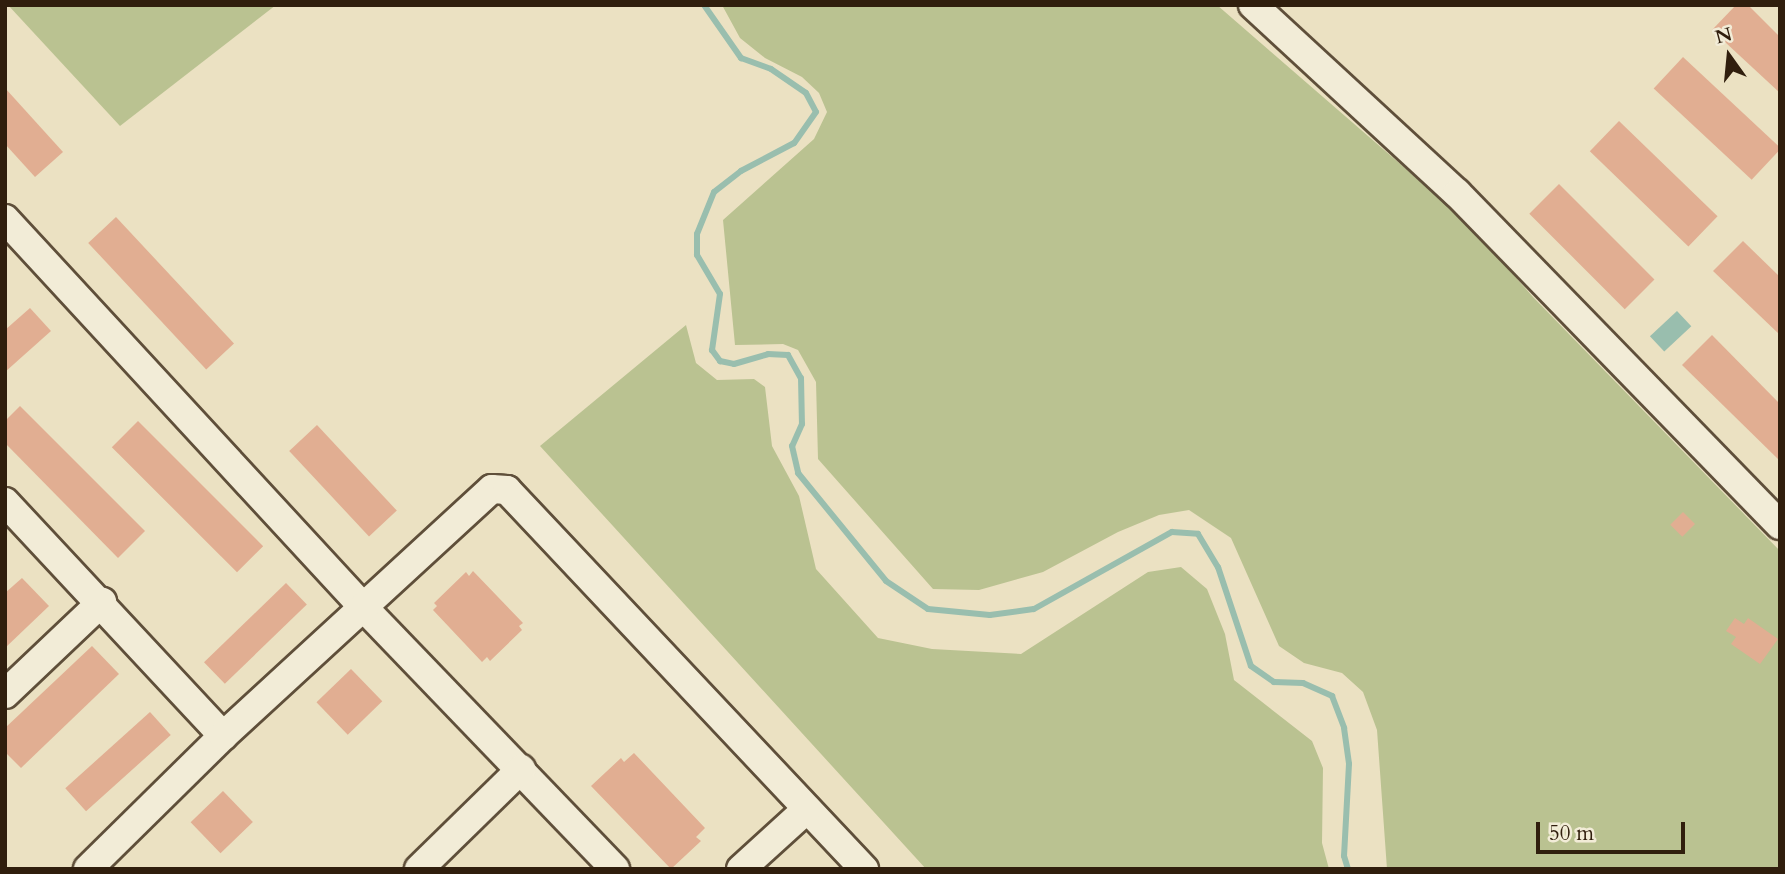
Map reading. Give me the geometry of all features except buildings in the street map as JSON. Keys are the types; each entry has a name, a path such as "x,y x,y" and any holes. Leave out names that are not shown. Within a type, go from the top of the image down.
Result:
{"street":[{"path":"1254,5 1457,193 1780,525"},
{"path":"6,221 364,608 615,869"},
{"path":"88,869 223,736 492,489 507,490 864,869"},
{"path":"5,502 102,602 223,736"},
{"path":"5,694 102,602"},
{"path":"419,869 520,768"},
{"path":"741,869 807,809"}],"shaded area":[{"path":"8,5 276,5 120,126"},
{"path":"722,5 1217,5 1466,221 1533,297 1780,551 1780,869 1387,869 1377,730 1363,692 1342,673 1304,663 1279,646 1231,538 1189,510 1159,515 1118,532 1043,572 979,590 933,589 818,459 816,382 798,350 783,344 735,345 723,220 814,139 827,112 819,93 802,77 765,58 740,38"},
{"path":"1677,311 1691,326 1664,352 1650,336"},
{"path":"686,325 696,363 717,380 754,379 765,387 772,446 799,496 816,569 878,638 932,649 1021,654 1148,572 1181,567 1207,589 1225,634 1234,680 1312,741 1323,768 1322,843 1329,869 926,869 540,446"}],"waterway":[{"path":"704,5 741,58 771,69 806,93 816,112 794,143 741,171 714,192 697,234 697,255 720,294 712,350 720,361 734,364 768,354 788,355 801,378 802,424 792,446 798,473 886,581 928,609 990,615 1034,609 1172,532 1198,534 1218,567 1251,666 1274,682 1303,683 1332,696 1344,728 1349,764 1344,856 1348,869"}]}
